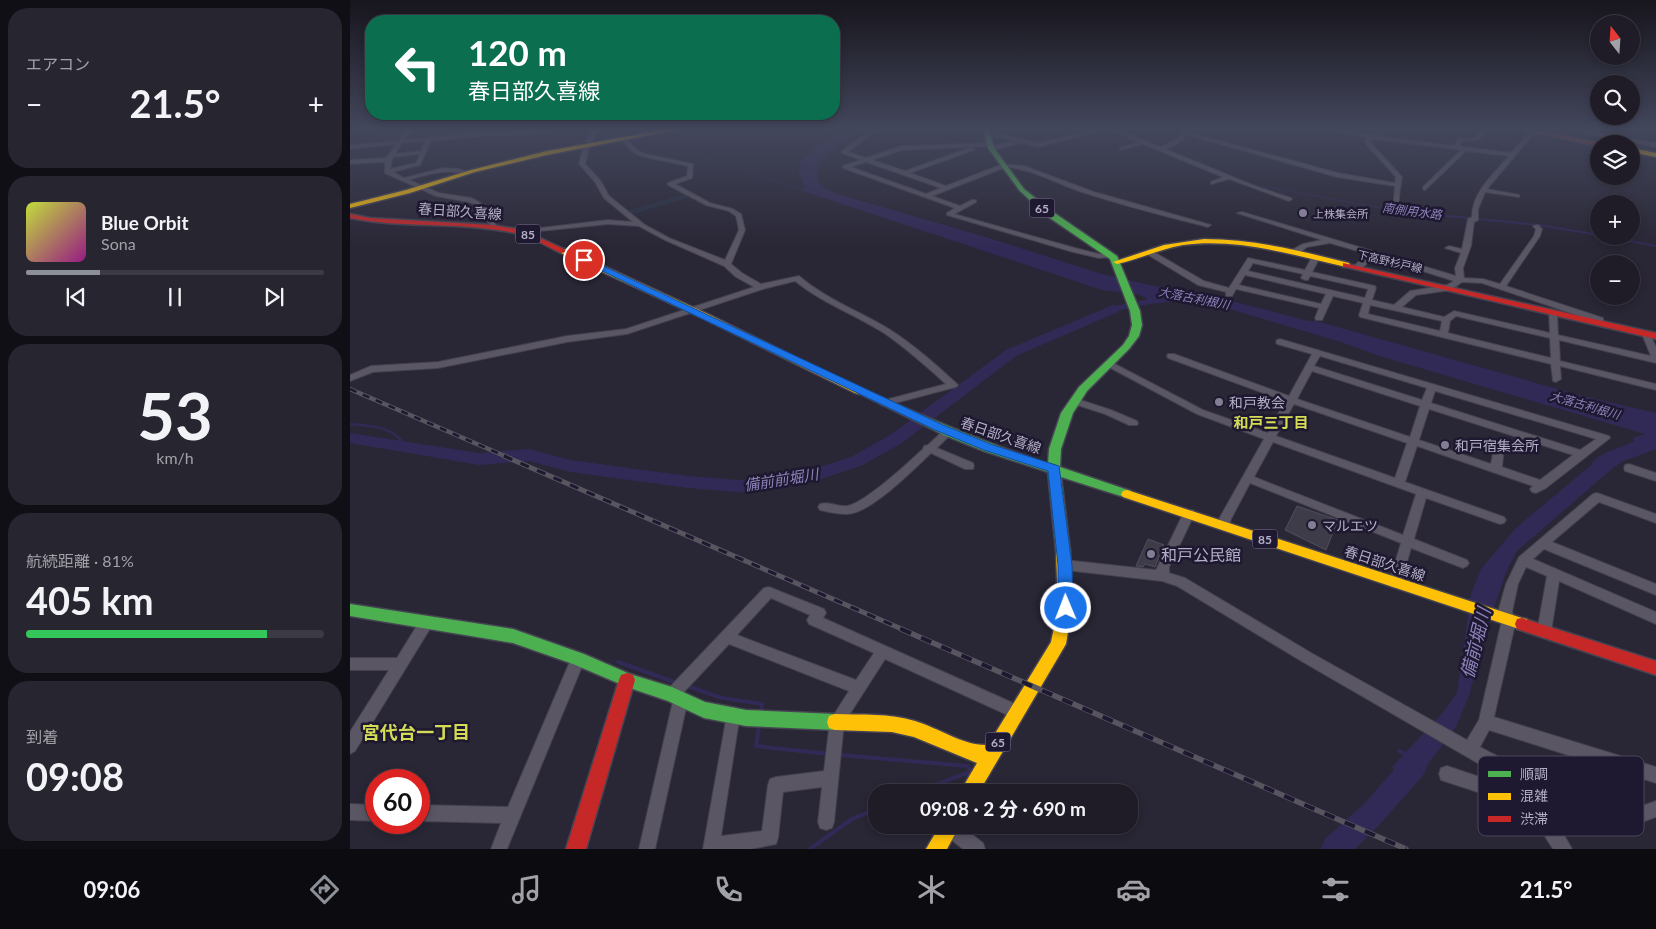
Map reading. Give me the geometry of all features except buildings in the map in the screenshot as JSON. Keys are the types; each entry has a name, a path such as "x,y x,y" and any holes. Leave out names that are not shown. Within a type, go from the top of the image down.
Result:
{"main road":[{"path":"350,206 421,188 484,169"},
{"name":"65","path":"974,784 1058,644 1066,608 1065,565 1054,469 1055,449 1060,430 1074,401 1083,388 1126,347 1134,336 1137,326 1135,311 1116,262 1050,214 1022,190 1006,169"},
{"name":"春日部久喜線","path":"350,216 370,220 492,227 523,232 692,310 884,403 988,448 1656,668"},
{"name":"下高野杉戸線","path":"1116,262 1176,245 1204,241 1251,243 1447,288 1508,305 1553,312 1651,335"},
{"path":"350,610 513,636 578,659 626,680 677,697 704,710 746,718 892,724 915,729 976,754 991,753"},
{"path":"576,849 626,680"},
{"path":"936,849 946,834"}],"street":[{"path":"387,172 400,169"},
{"path":"586,169 598,181 609,200 641,224 667,239 727,264 739,275 760,287"},
{"path":"691,169 690,176 670,184 708,204 731,210 739,216 742,230 727,264"},
{"path":"849,169 960,208"},
{"path":"891,169 946,188"},
{"path":"884,182 917,169"},
{"path":"926,196 994,169"},
{"path":"1024,169 1032,170 1075,188 1161,215 1208,225"},
{"path":"1209,169 1289,199"},
{"path":"1315,169 1337,175 1398,185"},
{"path":"1393,169 1399,177 1396,212"},
{"path":"1425,188 1445,169"},
{"path":"1460,280 1459,268 1465,252 1475,209 1482,190 1501,169"},
{"path":"402,180 443,170 456,170 466,173"},
{"path":"387,172 438,195 471,200 479,204 494,225 492,227"},
{"path":"1213,183 1229,177"},
{"path":"1482,190 1517,196"},
{"path":"974,201 949,214 1015,235 1116,262"},
{"path":"1240,213 1460,280 1483,281 1606,324"},
{"path":"523,232 564,229 608,222 641,224"},
{"path":"1502,287 1538,236 1539,229 1536,226"},
{"path":"1314,235 1323,228"},
{"path":"1290,236 1300,231"},
{"path":"1295,252 1305,244 1330,240"},
{"path":"1449,248 1465,252"},
{"path":"1149,253 1201,283 1232,291 1323,308"},
{"path":"1358,267 1373,254"},
{"path":"1302,286 1316,257"},
{"path":"1232,291 1251,260 1372,288 1363,315 1656,387"},
{"path":"1243,272 1446,320"},
{"path":"350,378 371,370 438,365 567,339 628,331 760,287 796,278 819,297 876,325 905,344 953,385 884,403"},
{"path":"1396,308 1413,293 1447,288 1460,280"},
{"path":"1318,318 1330,293"},
{"path":"1553,312 1556,379"},
{"path":"1444,334 1446,320 1454,313 1554,337 1655,354 1651,335"},
{"path":"1171,356 1291,400 1496,469 1539,487 1605,438 1280,342"},
{"path":"1224,525 1224,519 1317,353"},
{"path":"1108,364 1141,380 1190,408 1500,520"},
{"path":"1309,367 1581,454"},
{"path":"1399,483 1432,386"},
{"path":"1074,401 1108,412 1132,423"},
{"path":"824,506 848,510 861,505 892,483 928,448 948,432"},
{"path":"928,448 969,466"},
{"path":"1496,469 1499,448"},
{"path":"1629,468 1656,477"},
{"path":"1247,478 1352,514 1407,541 1463,563"},
{"path":"1395,583 1422,491"},
{"path":"1467,748 1486,722 1512,584 1523,560 1597,497 1656,519"},
{"path":"1162,576 1163,567 1189,513"},
{"path":"1543,543 1656,590"},
{"path":"1523,560 1656,618"},
{"path":"1065,565 1162,576 1181,582 1308,658 1481,756"},
{"path":"1544,632 1554,573"},
{"path":"647,849 677,697 727,637 769,592 819,614 814,620 1017,712"},
{"path":"350,746 426,622"},
{"path":"727,637 858,688"},
{"path":"826,822 837,721 883,651"},
{"path":"499,849 578,659"},
{"path":"350,664 400,664"},
{"path":"733,714 711,848 770,838 776,785 830,778"},
{"path":"1486,722 1595,756"},
{"path":"1644,771 1656,775"},
{"path":"1447,774 1478,784"},
{"path":"1644,813 1656,809"},
{"path":"350,812 365,812"},
{"path":"430,813 513,815"},
{"path":"960,834 977,849"},
{"path":"1554,836 1564,849"}],"shaded area":[{"path":"685,194 690,197 630,215 626,211"}],"water":[{"name":"大落古利根川","path":"799,169 817,169 817,176 820,183 834,193 989,238 1102,274 1154,286 1198,292 1308,321 1316,321 1579,395 1656,413 1656,449 1624,461 1614,467 1517,551 1507,570 1486,630 1469,696 1456,727 1407,792 1392,767 1440,716 1457,693 1471,594 1481,569 1516,528 1594,461 1610,451 1634,441 1633,438 1645,434 1379,356 1341,342 1213,304 1168,302 1123,309 1093,317 1108,307 1147,298 1137,294 1102,290 800,190 804,189 805,186"}],"waterway":[{"path":"739,169 803,190"},
{"name":"南側用水路","path":"1234,178 1255,185 1392,210 1432,214"},
{"name":"南側用水路","path":"1419,213 1539,225 1590,234"},
{"name":"南側用水路","path":"1640,243 1656,246"},
{"name":"備前前堀川","path":"350,438 479,459 529,455 570,466 688,482 737,486 771,484 815,475 857,461 896,439 1011,353 1113,309"},
{"path":"350,424 382,428 396,435 406,448"},
{"path":"618,662 677,683"},
{"path":"687,686 722,698 762,704 761,712"},
{"path":"759,727 756,746 829,754"},
{"path":"1399,751 1406,754"},
{"path":"839,755 968,766 970,772 938,784"},
{"name":"備前堀川","path":"1335,849 1373,813 1415,765"},
{"path":"810,849 852,819 868,812"}],"railway":[{"path":"350,389 507,457"},
{"path":"504,456 904,630"},
{"path":"901,629 1406,849"}],"traffic: fast":[{"path":"1006,169 1022,190 1050,214 1114,258 1135,311 1137,325 1134,336 1126,347 1083,389 1067,413 1060,430 1055,449 1054,469 1063,550"},
{"path":"859,391 948,432 988,448 1127,494"},
{"path":"350,610 513,636 578,659 627,680 672,695 704,710 746,718 835,722"}],"traffic: slow":[{"path":"350,206 408,192 483,169"},
{"path":"1117,262 1175,244 1225,241 1286,250 1346,265"},
{"path":"564,251 707,317 859,391"},
{"path":"1127,494 1522,624"},
{"path":"974,784 1058,644 1065,608 1063,550"},
{"path":"835,722 892,724 915,729 976,754 991,753"},
{"path":"936,849 945,834"}],"traffic: jam":[{"path":"350,216 370,220 492,227 523,232 564,251"},
{"path":"1346,265 1656,336"},
{"path":"1522,624 1656,668"},
{"path":"576,849 627,680"}],"place":[{"name":"上株集会所","path":"1303,213"},
{"name":"和戸教会","path":"1219,402"},
{"name":"和戸宿集会所","path":"1445,445"},
{"name":"マルエツ","path":"1312,525"},
{"name":"和戸公民館","path":"1151,554"}],"district":[{"name":"和戸三丁目","path":"1271,422"},
{"name":"宮代台一丁目","path":"416,732"}],"route":[{"path":"584,260 939,428 988,448 1054,469 1065,565 1066,608"}]}
